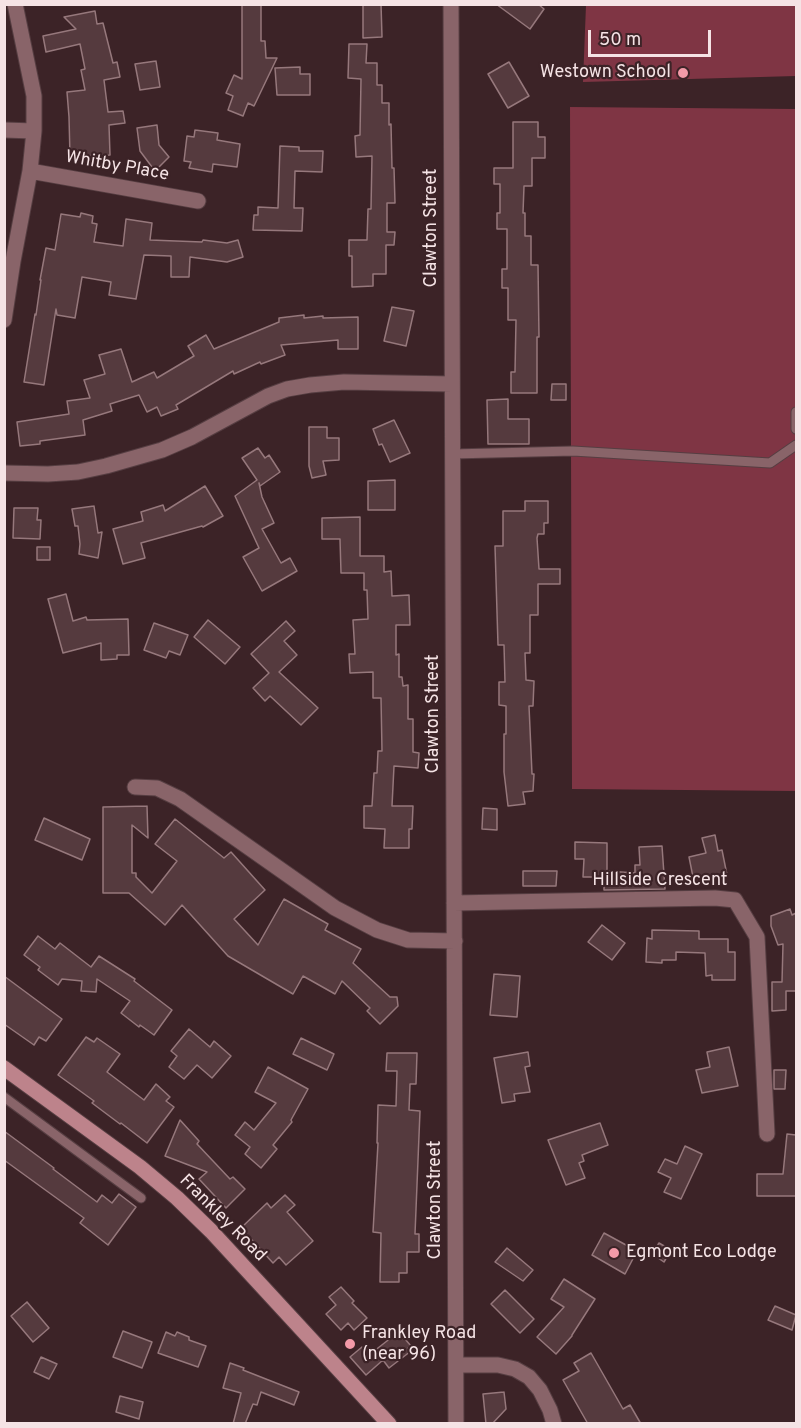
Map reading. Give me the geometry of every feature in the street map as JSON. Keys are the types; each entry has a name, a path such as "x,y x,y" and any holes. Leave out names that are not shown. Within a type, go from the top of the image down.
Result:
{"street":[{"path":"4,320 30,171 33,131 34,96 15,4"},
{"name":"Clawton Street","path":"451,4 456,1424"},
{"path":"4,130 33,131"},
{"name":"Whitby Place","path":"30,171 198,201"},
{"path":"4,473 78,472 115,464 162,450 192,437 267,396 287,389 344,382 452,384"},
{"path":"135,787 157,788 180,799 335,908 377,930 408,940 455,941"},
{"name":"Hillside Crescent","path":"454,903 715,898 735,900 757,937 766,1134"},
{"name":"Frankley Road","path":"4,1068 140,1167 177,1198 211,1231 389,1424"},
{"path":"456,1365 498,1365 515,1369 529,1377 540,1390 554,1424"}],"lane":[{"path":"796,412 796,429"},
{"path":"452,454 573,451 770,463 796,445"},
{"path":"4,1097 141,1198"}],"shaded area":[{"path":"586,5 796,5 796,76 583,82"},
{"path":"570,107 796,109 796,791 572,789"}],"building":[{"path":"242,4 261,4 261,41 265,41 266,58 277,58 254,106 248,103 243,116 228,110 233,96 226,93 234,75 242,79"},
{"path":"363,4 381,4 382,37 363,38"},
{"path":"496,4 538,4 544,9 530,29"},
{"path":"95,11 97,24 103,23 113,63 117,62 120,77 104,80 108,112 123,111 125,123 109,125 110,155 70,156 67,92 85,90 81,70 85,69 80,44 46,52 43,36 76,29 64,17"},
{"path":"349,44 367,44 366,63 377,63 377,85 382,85 382,103 389,103 395,203 387,203 387,232 395,232 394,245 386,245 386,274 373,274 373,286 352,287 352,256 349,256 349,240 367,240 368,209 371,209 372,156 356,157 355,136 360,135 361,79 348,78"},
{"path":"156,61 160,87 140,90 135,64"},
{"path":"509,62 529,96 508,108 488,74"},
{"path":"300,67 300,74 310,74 310,95 277,95 275,68"},
{"path":"513,122 538,122 538,137 545,137 545,158 532,158 532,186 524,186 523,213 525,213 525,236 531,236 531,265 538,265 537,393 511,393 511,372 515,372 516,320 508,320 508,288 502,288 502,269 507,269 507,229 497,229 497,213 500,213 500,184 494,184 494,168 513,168"},
{"path":"157,125 159,145 169,157 155,171 140,151 137,128"},
{"path":"195,130 218,133 217,140 240,144 237,167 213,164 212,172 189,168 191,162 184,161 187,136 194,137"},
{"path":"280,146 299,147 299,151 323,151 322,172 295,171 294,208 303,208 302,231 253,230 254,215 258,215 258,207 278,208"},
{"path":"81,213 93,216 92,223 97,224 94,242 123,246 126,219 152,223 150,240 202,242 203,240 227,243 238,240 243,257 227,262 190,257 189,277 171,277 171,256 144,255 136,299 109,295 111,282 82,277 75,318 57,315 56,309 44,385 24,382 46,248 55,250 61,214 80,217"},
{"path":"392,307 414,311 406,346 384,341"},
{"path":"304,315 304,318 358,317 358,349 338,349 338,340 281,345 285,355 261,364 260,362 234,374 233,371 176,405 178,409 161,416 157,407 147,412 139,395 110,404 112,411 83,420 85,435 20,446 17,422 69,414 67,401 90,398 84,380 105,374 99,355 121,349 132,382 154,372 157,378 194,356 188,346 206,335 214,349 279,322 279,318"},
{"path":"552,384 566,384 566,400 551,400"},
{"path":"508,399 508,419 529,419 529,444 488,444 487,400"},
{"path":"394,420 410,453 390,462 382,444 379,445 373,429"},
{"path":"309,427 327,427 327,438 339,438 339,460 323,461 326,475 312,478 309,466"},
{"path":"258,448 265,458 269,455 280,472 260,486 259,483 262,497 274,523 262,529 281,563 290,558 297,571 262,591 243,557 259,548 235,496 257,480 242,458"},
{"path":"395,480 395,510 368,510 368,481"},
{"path":"205,486 223,516 203,527 141,543 145,558 123,564 113,529 143,521 141,512 163,505 165,511"},
{"path":"525,501 548,501 548,523 544,523 544,534 538,534 537,538 539,569 560,569 560,584 538,584 538,615 530,615 530,653 525,653 526,680 534,681 533,706 529,706 533,791 523,792 525,804 508,806 504,772 506,706 499,705 499,682 505,682 504,645 498,645 495,546 503,546 503,511 525,511"},
{"path":"94,506 98,533 102,532 98,558 79,554 78,526 75,526 72,509"},
{"path":"14,508 38,508 37,520 41,520 40,539 13,538"},
{"path":"360,517 360,556 384,556 384,572 391,571 392,596 409,595 410,625 396,625 396,655 399,654 399,677 402,677 403,686 408,685 408,719 413,719 413,752 419,753 418,768 394,766 392,806 413,806 412,829 409,829 409,848 384,848 385,829 364,828 364,806 372,806 378,751 382,751 381,698 373,698 373,672 350,673 349,654 355,654 353,620 368,619 367,590 364,590 364,573 341,573 340,539 322,539 322,518"},
{"path":"37,547 50,547 50,560 37,560"},
{"path":"66,594 73,621 86,617 87,620 128,619 129,655 117,655 117,659 101,660 101,643 63,653 48,599"},
{"path":"208,620 240,647 225,664 194,637"},
{"path":"286,621 295,631 284,641 297,655 279,672 318,708 301,725 270,696 265,701 253,688 269,673 251,654"},
{"path":"154,623 188,635 180,655 169,651 166,658 144,650"},
{"path":"147,806 148,838 132,825 132,873 136,873 136,877 152,893 177,861 155,844 175,819 224,858 231,852 265,890 234,919 258,945 284,899 328,924 325,930 361,949 353,963 390,997 397,997 398,1006 380,1024 367,1011 370,1008 342,981 335,994 303,976 293,994 228,956 182,905 165,925 129,893 103,893 103,807"},
{"path":"483,808 497,809 497,830 482,829"},
{"path":"44,818 90,839 82,860 35,840"},
{"path":"715,835 718,851 722,850 727,875 694,882 689,857 706,853 702,838"},
{"path":"575,842 607,843 607,871 635,873 635,865 640,865 639,847 662,846 665,889 604,890 604,877 583,877 584,859 575,859"},
{"path":"523,871 557,871 556,886 523,886"},
{"path":"790,909 792,915 796,913 796,991 786,991 786,1010 772,1011 772,982 782,982 783,944 778,945 771,926 771,916"},
{"path":"602,925 625,943 612,960 588,942"},
{"path":"652,930 699,931 699,939 728,939 728,952 735,952 735,980 712,980 712,975 706,976 705,953 676,952 676,960 662,960 662,963 646,962 647,938 652,939"},
{"path":"38,936 55,949 60,943 91,967 99,956 135,979 134,981 172,1010 154,1035 121,1013 130,1001 97,979 96,992 81,991 82,981 62,979 58,985 38,970 40,967 24,955"},
{"path":"494,974 520,976 517,1017 490,1015"},
{"path":"4,976 62,1019 46,1041 39,1037 34,1045 4,1024"},
{"path":"189,1029 210,1047 214,1041 231,1056 212,1078 197,1065 184,1079 169,1067 177,1056 171,1051"},
{"path":"86,1037 94,1042 97,1038 120,1054 107,1072 144,1100 156,1084 170,1097 166,1101 174,1107 147,1143 58,1075"},
{"path":"301,1038 334,1054 327,1070 293,1054"},
{"path":"729,1047 738,1086 702,1093 696,1070 710,1067 707,1052"},
{"path":"528,1052 530,1066 525,1067 530,1092 514,1094 515,1101 502,1103 494,1058"},
{"path":"387,1053 417,1053 416,1084 410,1084 409,1110 420,1111 415,1234 419,1234 419,1252 407,1252 407,1273 399,1273 399,1282 380,1282 381,1233 373,1232 378,1105 396,1106 397,1071 386,1071"},
{"path":"268,1067 308,1089 292,1122 273,1145 277,1149 261,1168 245,1154 250,1147 235,1135 245,1122 254,1130 276,1103 255,1092"},
{"path":"774,1070 786,1070 785,1089 774,1089"},
{"path":"180,1120 199,1141 197,1144 230,1179 233,1177 245,1189 226,1208 199,1179 207,1172 165,1156"},
{"path":"600,1123 608,1145 582,1155 584,1161 579,1163 585,1178 566,1185 548,1140"},
{"path":"4,1131 97,1202 102,1195 112,1203 119,1194 136,1207 108,1245 80,1223 84,1218 4,1160"},
{"path":"787,1134 796,1135 796,1196 757,1196 757,1174 783,1174"},
{"path":"685,1146 702,1154 681,1199 664,1192 671,1178 658,1172 665,1159 677,1164"},
{"path":"285,1195 295,1205 287,1212 313,1241 286,1265 279,1257 273,1263 241,1228 267,1203 271,1208"},
{"name":"Egmont Eco Lodge","path":"604,1233 637,1251 625,1274 592,1255"},
{"path":"659,1243 671,1250 664,1262 652,1254"},
{"path":"507,1248 533,1270 523,1281 495,1262"},
{"path":"564,1279 595,1299 572,1336 556,1354 537,1337 564,1307 551,1299"},
{"path":"341,1287 354,1301 352,1303 367,1318 354,1330 348,1323 341,1330 326,1314 336,1305 329,1297"},
{"path":"505,1290 534,1319 520,1333 491,1304"},
{"path":"27,1302 49,1328 33,1342 11,1316"},
{"path":"775,1306 796,1315 792,1330 768,1320"},
{"path":"401,1330 407,1337 405,1339 411,1346 408,1348 411,1351 389,1368 383,1360 366,1375 350,1357 362,1347 369,1355"},
{"path":"123,1331 152,1342 142,1368 113,1357"},
{"path":"166,1332 175,1336 177,1332 189,1337 189,1340 206,1346 198,1367 158,1353"},
{"path":"591,1353 623,1409 630,1405 641,1424 588,1424 563,1380 579,1371 574,1363"},
{"path":"41,1357 57,1364 49,1379 34,1372"},
{"path":"230,1363 299,1392 294,1405 261,1392 257,1405 253,1404 245,1424 233,1424 241,1393 223,1388"},
{"path":"504,1392 506,1409 492,1424 486,1424 483,1394"},
{"path":"120,1396 143,1402 139,1419 116,1412"}],"place":[{"name":"Westown School","path":"683,73"},
{"name":"Egmont Eco Lodge","path":"614,1253"},
{"name":"Frankley Road (near 96)","path":"350,1344"}]}
